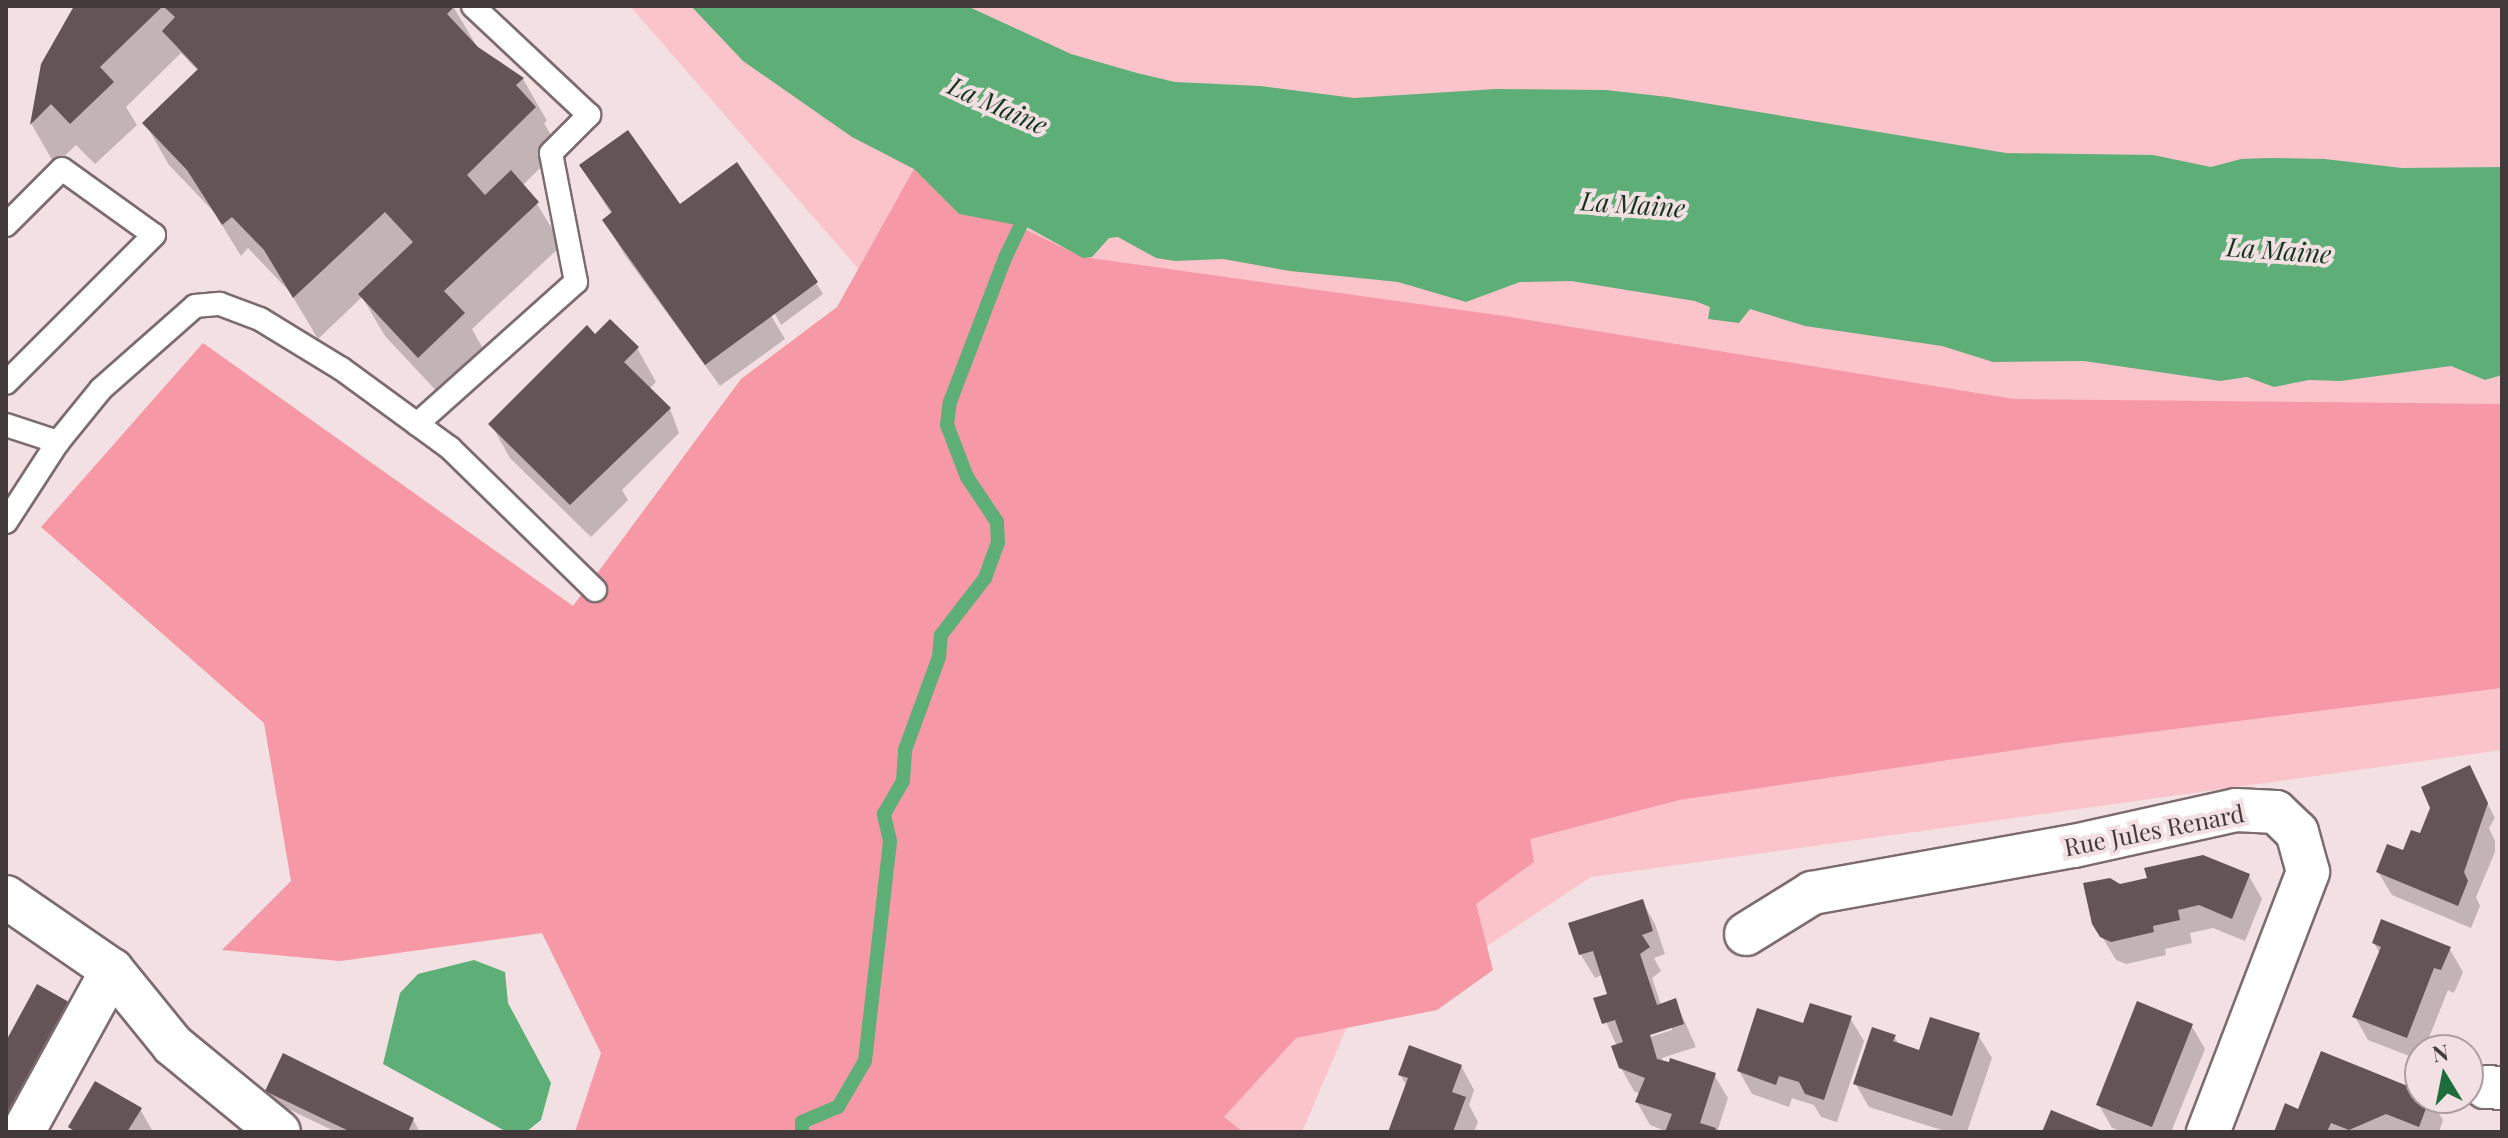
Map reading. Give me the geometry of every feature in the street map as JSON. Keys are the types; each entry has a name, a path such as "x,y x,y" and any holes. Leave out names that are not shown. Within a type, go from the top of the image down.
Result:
{"street":[{"name":"Rue Jules Renard","path":"1746,934 1812,893 2074,846 2236,810 2276,812 2297,832 2308,872 2208,1132"},
{"path":"6,897 112,970 173,1045 279,1132"},
{"path":"23,1132 112,970"}],"lane":[{"path":"417,424 576,282 551,153 589,115 473,6"},
{"path":"6,225 62,169 154,235 6,383"},
{"path":"6,522 58,442 101,389 195,306 220,304 260,319 331,362 450,448 595,590"},
{"path":"6,425 58,442"}],"shaded area":[{"path":"630,6 2502,6 2502,750 1591,877 1469,958 1358,1001 1302,1132 716,1132 862,273"},
{"path":"914,169 959,214 1011,223 1083,257 1504,316 2014,399 2502,404 2502,688 2063,743 1679,800 1530,839 1534,862 1476,904 1493,970 1437,1010 1296,1038 1224,1117 1243,1132 575,1132 601,1053 542,933 340,961 222,950 291,881 264,723 41,527 203,343 573,606 741,379 837,307"}],"water":[{"name":"La Maine","path":"691,6 967,6 1071,54 1137,73 1175,82 1260,86 1354,98 1496,89 1606,90 1668,97 2006,153 2153,155 2211,167 2241,159 2268,158 2325,159 2402,168 2502,167 2502,375 2485,380 2451,366 2341,381 2309,380 2274,387 2247,377 2220,381 2084,361 1993,362 1942,346 1805,326 1750,309 1739,323 1708,319 1710,307 1695,301 1571,281 1520,282 1466,302 1398,282 1290,271 1223,259 1175,261 1156,258 1118,237 1109,238 1092,257 1083,258 1027,227 959,214 914,169 852,137 743,61"},
{"path":"474,960 505,972 508,1003 551,1083 541,1120 526,1132 507,1132 383,1064 400,993 418,974"}],"building":[{"path":"74,6 163,6 100,67 114,82 70,124 51,104 30,125 41,64"},
{"path":"163,6 455,6 447,14 478,47 524,78 516,85 536,107 467,175 485,195 511,170 539,202 444,291 465,313 418,358 358,294 413,242 385,212 293,298 264,250 232,217 222,225 187,170 142,123 198,69 162,31 175,17"},
{"path":"628,130 680,204 737,162 818,282 705,365 602,220 612,212 579,165"},
{"path":"610,319 639,347 624,362 671,408 570,505 488,424 587,325 595,334"},
{"path":"2470,765 2488,803 2464,872 2468,881 2458,906 2376,872 2387,844 2403,850 2411,830 2420,833 2430,808 2421,787"},
{"path":"2203,855 2250,874 2232,919 2199,905 2178,910 2180,920 2153,926 2154,932 2111,942 2100,937 2092,924 2083,883 2110,878 2120,884 2147,878 2144,868"},
{"path":"1643,899 1653,931 1642,935 1650,947 1640,954 1657,1005 1676,998 1684,1024 1650,1035 1657,1059 1669,1062 1670,1058 1716,1073 1700,1123 1716,1128 1715,1132 1665,1132 1672,1114 1635,1102 1645,1078 1619,1068 1611,1046 1623,1042 1615,1020 1602,1024 1593,998 1607,994 1593,951 1579,955 1568,923"},
{"path":"2381,919 2451,947 2441,970 2434,968 2409,1034 2404,1034 2404,1037 2352,1017 2381,947 2372,943"},
{"path":"37,984 76,1006 6,1132 6,1041"},
{"path":"2137,1001 2193,1024 2152,1127 2096,1105"},
{"path":"1810,1003 1852,1016 1824,1100 1805,1094 1799,1082 1779,1076 1776,1085 1737,1071 1757,1008 1803,1023"},
{"path":"1930,1017 1980,1033 1952,1116 1853,1084 1872,1027 1896,1035 1893,1041 1919,1050"},
{"path":"1409,1045 1462,1065 1452,1092 1466,1097 1453,1132 1388,1132 1408,1078 1398,1075"},
{"path":"2321,1051 2404,1085 2404,1114 2424,1114 2419,1127 2386,1114 2349,1130 2331,1123 2327,1132 2274,1132 2285,1103 2298,1109"},
{"path":"283,1053 414,1118 408,1132 351,1132 265,1091"},
{"path":"95,1081 142,1108 127,1132 76,1132 68,1127"},
{"path":"2051,1110 2105,1132 2042,1132"}],"waterway":[{"path":"802,1132 802,1122 838,1107 865,1061 890,841 884,814 903,781 905,750 939,657 941,635 985,578 998,543 997,522 967,477 947,425 950,402 1005,258 1028,210"}]}
